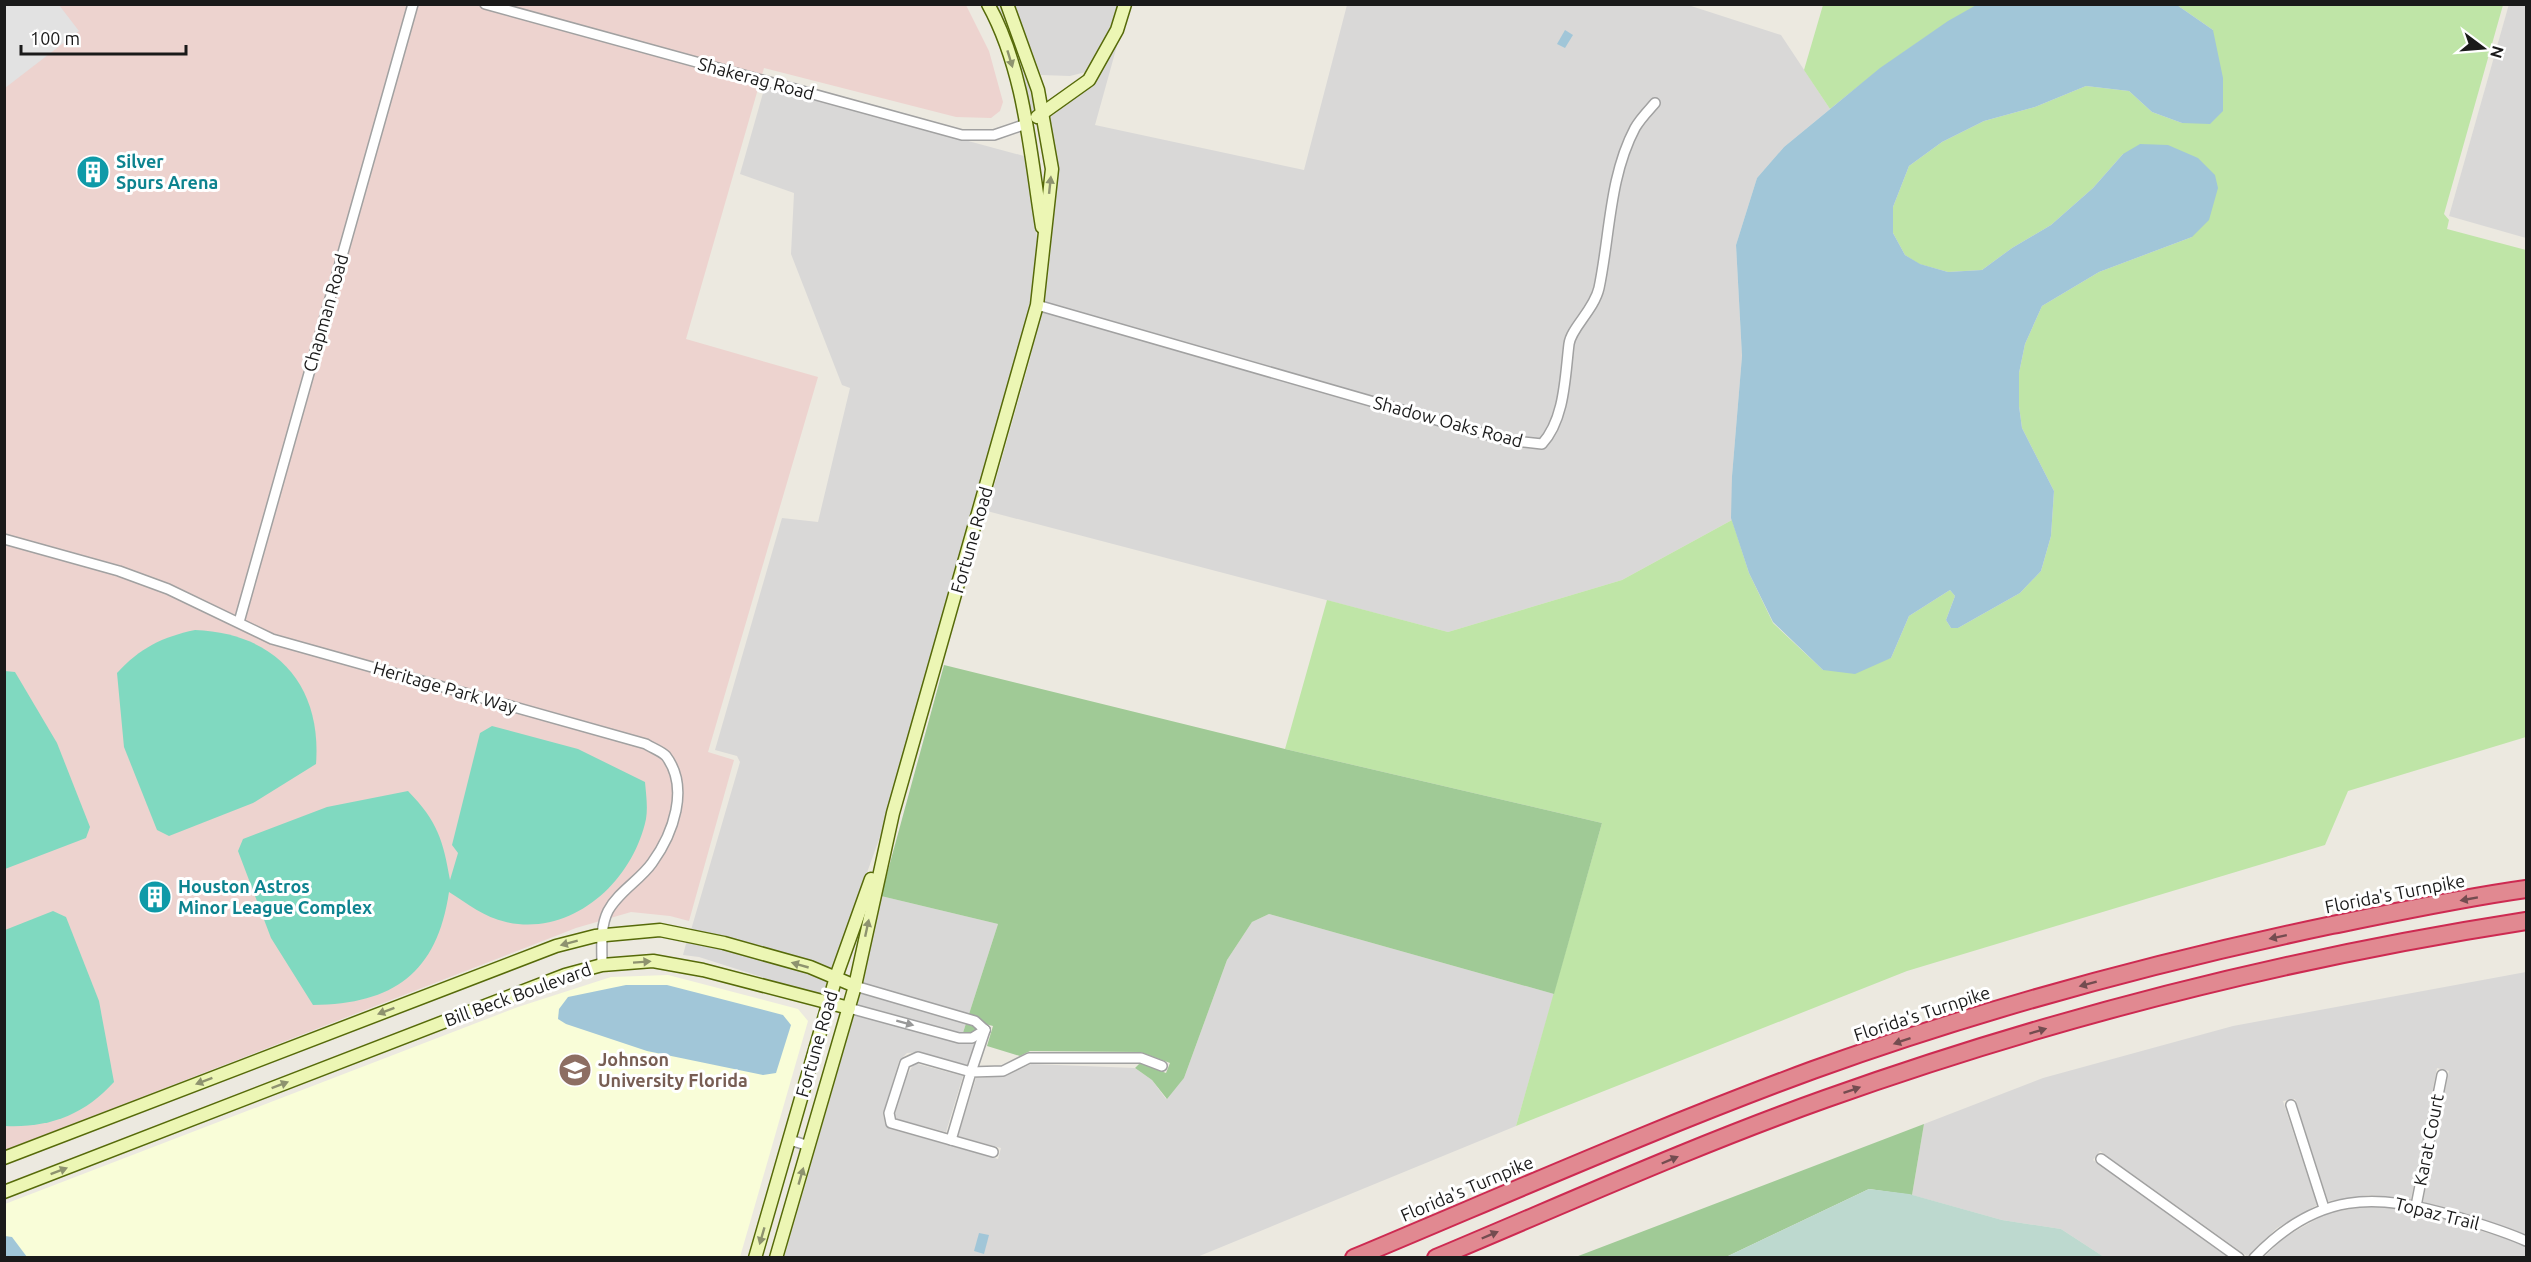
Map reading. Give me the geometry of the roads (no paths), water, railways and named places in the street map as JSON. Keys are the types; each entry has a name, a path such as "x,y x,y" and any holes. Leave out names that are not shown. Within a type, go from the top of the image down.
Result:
{"highway":[{"name":"Florida's Turnpike","path":"1354,1257 1705,1112 1814,1070 1937,1029 2141,969 2262,940 2526,889"},
{"path":"1436,1257 1717,1141 1824,1100 2033,1032 2268,970 2526,921"}],"main road":[{"name":"Fortune Road","path":"988,4 998,22 1012,64 1026,124 1044,243"},
{"name":"Fortune Road","path":"776,1257 849,1008 888,833 1037,305 1052,169 1042,113 1029,61 1007,4"},
{"path":"1026,124 1089,80 1117,30 1125,4"},
{"name":"Fortune Road","path":"755,1257 836,977 888,833"},
{"name":"Bill Beck Boulevard","path":"4,1158 556,946 602,935 660,930 711,939 836,977 855,986"},
{"name":"Bill Beck Boulevard","path":"4,1192 565,975 602,965 653,962 703,970 849,1008"}],"street":[{"name":"Chapman Road","path":"239,622 413,4"},
{"name":"Shakerag Road","path":"485,4 962,135 994,135 1026,124"},
{"name":"Shadow Oaks Road","path":"1037,305 1506,440 1542,444 1550,435 1568,374 1570,340 1592,307 1599,288 1607,229 1622,160 1636,127 1655,103"},
{"name":"Heritage Park Way","path":"4,539 119,571 168,589 272,639 646,744 665,755 675,774 679,799 672,824 652,863 609,910 602,935 602,965"},
{"name":"Bill Beck Boulevard","path":"849,1008 959,1038 972,1038 985,1030 975,1021 855,986"},
{"path":"951,1140 985,1030"},
{"path":"993,1152 891,1123 889,1113 905,1063 911,1058 918,1057 971,1072 1003,1071 1029,1058 1141,1058 1162,1066"},
{"name":"Karat Court","path":"2416,1206 2442,1075"},
{"path":"2291,1105 2324,1208"},
{"path":"790,1140 809,1146"},
{"path":"2101,1159 2239,1257"},
{"name":"Topaz Trail","path":"2254,1257 2281,1233 2324,1208 2369,1201 2416,1206 2526,1241"}],"place":[{"name":"Silver Spurs Arena","path":"93,172"},
{"name":"Houston Astros Minor League Complex","path":"155,897"},
{"name":"Johnson University Florida","path":"575,1070"}]}
